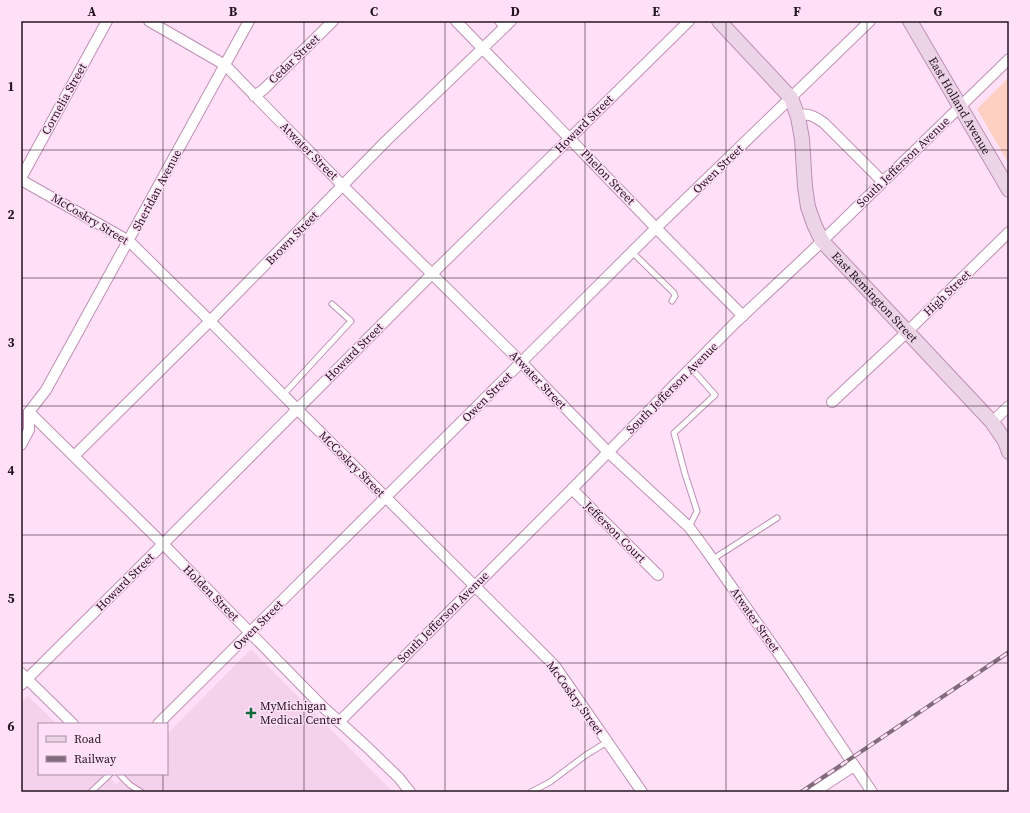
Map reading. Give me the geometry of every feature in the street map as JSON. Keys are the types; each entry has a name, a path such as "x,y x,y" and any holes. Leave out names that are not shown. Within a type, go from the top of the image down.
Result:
{"main road":[{"name":"East Remington Street","path":"719,21 791,98 798,115 802,139 805,187 808,207 822,241 992,422 1005,441 1009,452"},
{"name":"East Holland Avenue","path":"910,21 1009,190"}],"street":[{"name":"Cornelia Street","path":"21,179 107,21"},
{"name":"Atwater Street","path":"148,21 225,65 343,186 522,363 608,452 689,527 792,673 872,792"},
{"name":"Sheridan Avenue","path":"25,412 46,390 129,242 249,21"},
{"name":"Cedar Street","path":"254,96 263,90 333,21"},
{"name":"Phelon Street","path":"456,21 743,316"},
{"name":"Brown Street","path":"74,456 210,321 386,141 483,48 500,25 511,21"},
{"name":"Howard Street","path":"23,679 163,544 432,274 689,21"},
{"name":"Owen Street","path":"159,723 656,228 870,21"},
{"name":"South Jefferson Avenue","path":"338,722 572,489 690,368 1009,59"},
{"path":"798,115 805,114 814,116 824,123 883,182"},
{"name":"McCoskry Street","path":"21,179 129,242 210,321 555,666 642,792"},
{"name":"High Street","path":"832,402 907,332 1009,232"},
{"path":"992,422 1009,406"},
{"path":"21,445 29,430 25,412"},
{"name":"Holden Street","path":"25,412 74,456 338,722 399,778 410,792"},
{"name":"Jefferson Court","path":"572,489 658,575"},
{"path":"23,679 72,723"},
{"path":"814,792 854,766"}],"lane":[{"path":"632,252 674,293 675,296 672,301"},
{"path":"283,395 351,321 332,304"},
{"path":"689,527 697,511 674,433 714,395 690,368"},
{"path":"713,559 777,518"},
{"path":"531,792 550,782 586,755 607,742"},
{"path":"91,792 109,775"},
{"path":"120,775 130,785 141,792"}],"shaded area":[{"path":"1009,77 1009,164 977,109"},
{"name":"MyMichigan Medical Center","path":"251,649 393,792 21,792 21,703 28,696 56,723 38,723 38,775 107,775 116,784 126,775 168,775 168,733"}],"railway":[{"path":"801,792 1009,652"}],"place":[{"name":"MyMichigan Medical Center","path":"251,713"}]}
